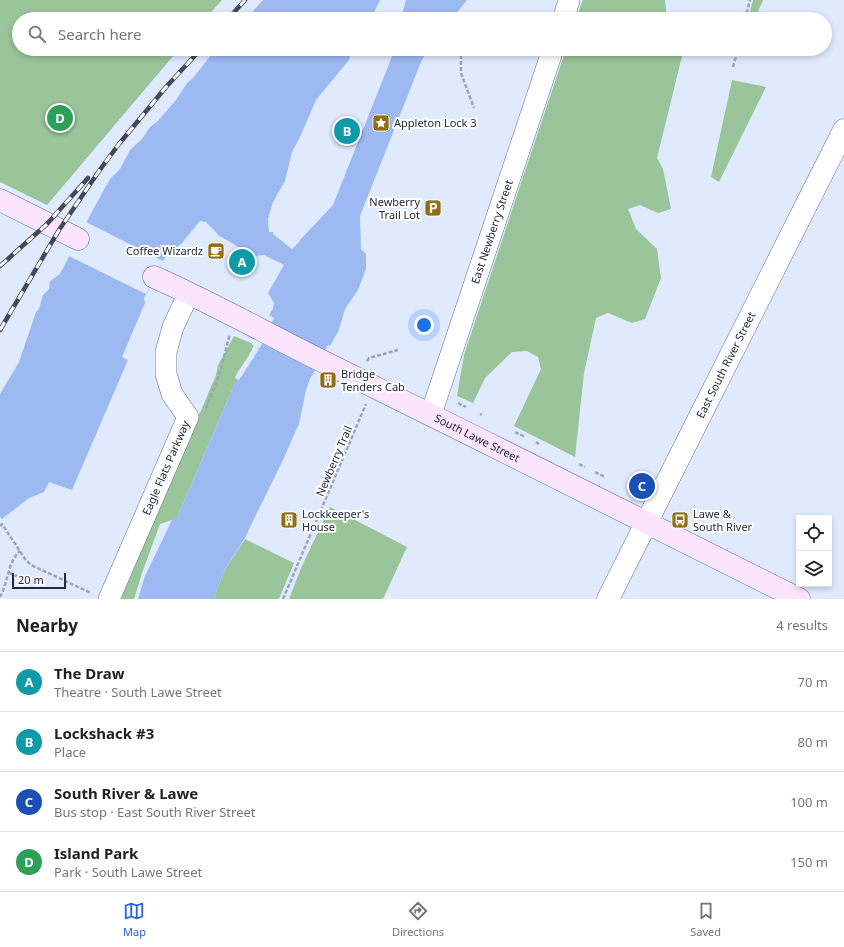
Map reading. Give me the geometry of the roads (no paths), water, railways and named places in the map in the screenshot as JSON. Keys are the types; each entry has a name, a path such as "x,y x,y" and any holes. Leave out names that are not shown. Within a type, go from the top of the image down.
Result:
{"main road":[{"path":"0,200 78,239"},
{"name":"South Lawe Street","path":"154,278 189,293 262,331 799,599"}],"street":[{"name":"East Newberry Street","path":"430,414 551,56"},
{"name":"East South River Street","path":"608,599 844,130"},
{"name":"Eagle Flats Parkway","path":"102,597 188,418 172,394 166,374 166,352 173,327 189,293"}],"water":[{"path":"263,0 380,0 374,12 252,12"},
{"path":"406,0 467,0 458,12 403,12"},
{"path":"210,56 356,56 350,72 332,86 308,133 275,209 273,234 292,249 333,205 392,56 424,56 360,216 361,249 366,254 366,269 358,290 345,309 339,330 330,346 328,345 313,374 316,375 304,421 258,517 223,573 214,599 136,599 163,523 177,518 238,376 255,347 260,348 274,318 269,315 273,309 274,303 268,293 284,265 264,255 254,256 218,235 206,222 200,221 182,243 164,259 144,298 145,303 122,357 128,360 72,490 49,482 44,492 29,498 2,519 0,517 0,394 19,362 36,312 39,309 43,295 49,289 50,281 60,274 110,179 120,169 130,150 142,139 150,127 158,121 176,100 187,83"}],"railway":[{"path":"234,12 245,0"},
{"path":"0,330 59,230 99,171 119,144 166,87 195,56"},
{"path":"0,266 47,224 88,178"}],"place":[{"name":"Island Park","path":"60,118"},
{"name":"Appleton Lock 3","path":"381,123"},
{"name":"Lockshack #3","path":"347,131"},
{"name":"Newberry Trail Lot","path":"433,208"},
{"name":"Coffee Wizardz","path":"216,251"},
{"name":"The Draw","path":"242,262"},
{"name":"Bridge Tenders Cab","path":"328,380"},
{"name":"South River & Lawe","path":"642,486"},
{"name":"Lockkeeper's House","path":"289,520"},
{"name":"Lawe & South River","path":"680,520"}]}
